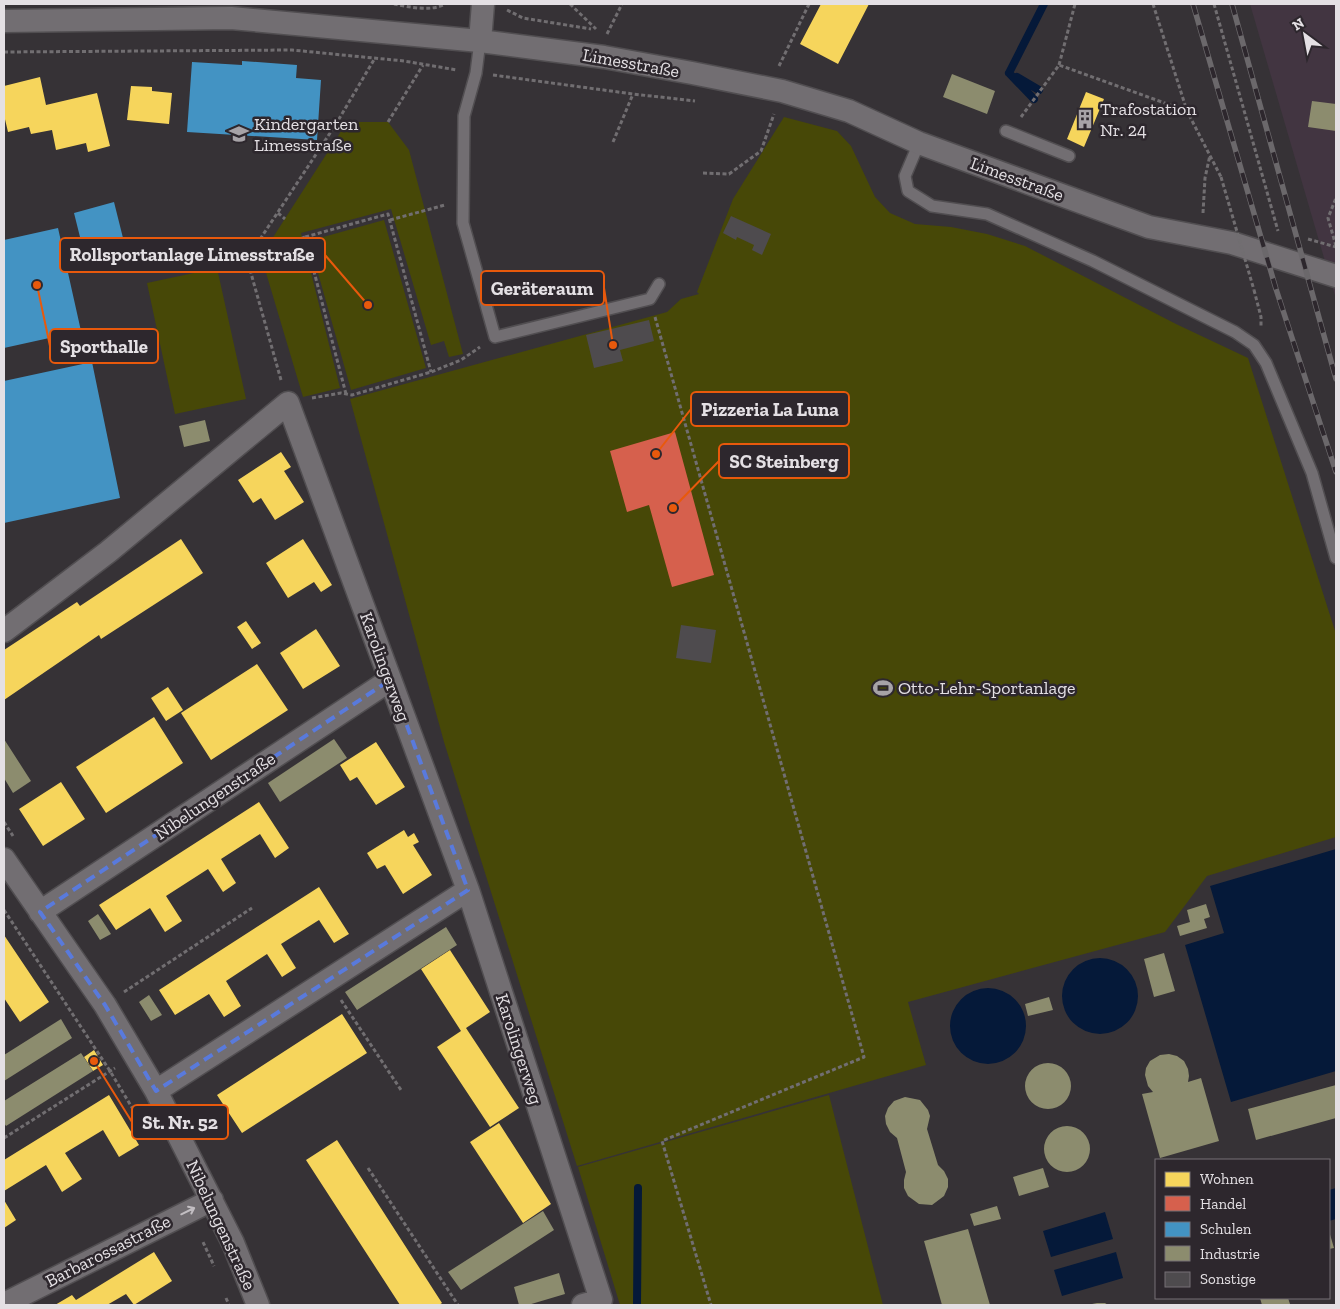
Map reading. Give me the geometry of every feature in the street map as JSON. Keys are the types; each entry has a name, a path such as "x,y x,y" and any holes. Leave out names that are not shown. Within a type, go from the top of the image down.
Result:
{"street":[{"path":"480,41 493,6"},
{"name":"Limesstraße","path":"4,21 231,18 480,41 604,57 782,91 849,112 919,143 1150,227 1232,243 1336,276"},
{"path":"4,631 108,552 288,403"},
{"name":"Karolingerweg","path":"288,403 468,890 592,1302"},
{"name":"Nibelungenstraße","path":"40,912 390,680"},
{"name":"Nibelungenstraße","path":"4,859 105,1005 156,1091 234,1243 258,1305"},
{"path":"156,1091 468,890"},
{"name":"Barbarossastraße","path":"4,1304 188,1210 212,1200"}],"lane":[{"path":"480,41 476,73 464,116 463,223 495,337 650,299 659,284"},
{"path":"1006,131 1069,156"},
{"path":"919,143 905,176 908,191 932,206 987,214 1093,261 1235,332 1254,345 1266,362 1312,474 1336,558"}],"path":[{"path":"394,4 409,7 438,8 445,4"},
{"path":"570,4 596,29"},
{"path":"608,31 622,4"},
{"path":"780,63 809,4"},
{"path":"1006,131 1021,118 1059,65 1075,4"},
{"path":"1153,4 1187,111 1221,177 1261,318 1261,336 1254,345"},
{"path":"1214,4 1278,231"},
{"path":"493,6 524,18"},
{"path":"4,52 292,50 375,58 633,94 700,101"},
{"path":"375,58 336,124 247,259 288,403 340,393 352,395 431,372 461,360 495,337"},
{"path":"388,122 424,65"},
{"path":"1059,65 1187,111"},
{"path":"613,142 633,94"},
{"path":"703,173 729,174 761,151 776,109"},
{"path":"336,124 343,128"},
{"path":"1203,218 1205,178 1210,154"},
{"path":"1336,198 1328,218 1336,247"},
{"path":"390,220 463,200"},
{"path":"278,213 285,219"},
{"path":"247,259 261,256 304,237 388,214 431,372"},
{"path":"304,237 346,394"},
{"path":"650,299 864,1057 662,1141 711,1305"},
{"path":"105,1005 252,908"},
{"path":"4,910 110,1071 153,1143"},
{"path":"328,980 401,1090"},
{"path":"4,1138 135,1055"},
{"path":"368,1168 458,1305"},
{"path":"188,1210 217,1273"},
{"path":"224,1290 229,1305"}],"highlighted area":[{"path":"390,680 468,890 156,1091 105,1005 40,912"}],"shaded area":[{"path":"1250,4 1336,4 1336,299"},
{"name":"Otto-Lehr-Sportanlage","path":"784,117 837,131 851,146 875,197 890,213 915,224 951,227 987,234 1025,246 1176,324 1248,358 1336,634 1336,837 1207,876 1165,932 908,1002 926,1065 577,1166 444,742 350,399 667,312 681,299 699,294 697,292 733,199"},
{"path":"347,122 388,122 409,150 463,354 449,357 444,341 431,345 391,209 301,233 340,388 303,397 261,256"},
{"path":"384,220 426,368 351,390 309,241"},
{"path":"217,268 246,399 175,414 147,283"},
{"path":"829,1095 883,1305 620,1305 578,1167"}],"water":[{"path":"1336,849 1336,1071 1231,1102 1185,945 1224,933 1210,886"},
{"path":"1100,958 1114,961 1127,969 1135,982 1138,996 1135,1010 1127,1023 1114,1031 1100,1034 1086,1031 1073,1023 1065,1010 1062,996 1065,982 1073,969 1086,961"},
{"path":"988,988 1002,991 1015,999 1023,1012 1026,1026 1023,1040 1015,1053 1002,1061 988,1064 974,1061 961,1053 953,1040 950,1026 953,1012 961,999 974,991"},
{"path":"1336,1188 1336,1219 1330,1221 1330,1190"},
{"path":"1105,1212 1113,1239 1051,1257 1043,1231"},
{"path":"1116,1252 1123,1278 1062,1296 1054,1270"}],"building: Wohnen":[{"path":"821,4 869,4 838,64 800,44"},
{"path":"40,77 46,105 97,93 110,146 88,152 86,143 56,150 52,130 31,134 29,127 8,132 4,115 4,86"},
{"path":"131,86 152,87 152,91 172,93 169,124 127,120"},
{"name":"Trafostation Nr. 24","path":"1086,92 1104,99 1084,147 1067,139"},
{"path":"281,452 291,467 284,471 304,502 275,520 261,498 253,503 238,480"},
{"path":"181,539 203,573 101,639 99,635 4,700 4,650 77,602 80,606"},
{"path":"303,539 332,585 321,592 314,582 288,598 266,563"},
{"path":"246,621 261,643 252,649 237,627"},
{"path":"316,629 340,666 303,689 280,653"},
{"path":"257,664 288,710 211,760 181,713"},
{"path":"168,687 183,710 166,721 151,698"},
{"path":"154,717 183,763 106,813 76,767"},
{"path":"376,742 405,787 376,805 357,777 350,781 340,765"},
{"path":"61,782 85,819 43,846 19,809"},
{"path":"259,802 289,848 275,858 260,834 221,859 236,883 223,892 208,869 166,896 182,921 165,932 150,908 116,930 99,905"},
{"path":"404,830 408,837 414,833 419,842 413,845 432,875 403,894 385,865 377,869 367,853"},
{"path":"319,887 349,934 334,943 319,920 281,944 296,968 282,977 267,954 226,981 241,1006 224,1017 209,994 175,1015 159,990"},
{"path":"4,935 49,1002 20,1022 4,998"},
{"path":"450,950 490,1012 466,1028 519,1108 490,1127 437,1047 461,1031 421,969"},
{"path":"342,1014 367,1053 242,1133 217,1095"},
{"path":"94,1050 103,1065 93,1071 84,1057"},
{"path":"109,1095 139,1145 119,1157 103,1130 65,1153 82,1179 62,1192 46,1165 4,1191 4,1160"},
{"path":"499,1123 551,1204 523,1223 470,1142"},
{"path":"337,1140 442,1303 439,1305 400,1305 306,1160"},
{"path":"4,1200 16,1220 4,1228"},
{"path":"154,1252 172,1281 134,1305 126,1294 107,1305 55,1305 72,1295 76,1300"}],"building: Handel":[{"path":"675,432 714,575 672,587 649,505 627,512 610,451"}],"building: Schulen":[{"path":"242,61 297,65 296,78 321,80 317,140 187,132 192,62 242,65"},
{"path":"114,202 123,238 83,249 74,213"},
{"path":"58,228 81,331 4,348 4,240"},
{"path":"92,362 120,498 4,523 4,381"}],"building: Industrie":[{"path":"952,74 995,91 987,114 943,97"},
{"path":"1312,101 1336,104 1336,131 1308,127"},
{"path":"205,420 210,441 184,447 179,426"},
{"path":"4,739 31,781 13,793 4,778"},
{"path":"334,739 347,758 280,802 268,783"},
{"path":"1206,904 1210,917 1204,919 1207,928 1180,936 1177,926 1190,922 1187,910"},
{"path":"98,914 111,934 100,940 88,921"},
{"path":"446,927 457,945 357,1010 345,992"},
{"path":"1164,953 1175,991 1154,997 1144,959"},
{"path":"149,995 162,1015 151,1021 139,1002"},
{"path":"1049,997 1053,1010 1028,1016 1025,1004"},
{"path":"61,1019 72,1038 4,1081 4,1055"},
{"path":"81,1053 93,1071 6,1126 4,1123 4,1101"},
{"path":"1169,1054 1177,1056 1184,1061 1188,1069 1188,1082 1201,1078 1219,1141 1160,1158 1142,1094 1153,1092 1148,1086 1145,1075 1150,1061 1160,1055"},
{"path":"1053,1063 1065,1069 1070,1077 1070,1095 1065,1103 1057,1108 1043,1109 1031,1103 1026,1095 1025,1081 1031,1069 1039,1064"},
{"path":"1336,1085 1336,1118 1256,1140 1248,1109"},
{"path":"905,1097 920,1100 928,1110 930,1116 927,1129 938,1165 948,1179 948,1187 944,1196 932,1205 919,1204 908,1196 904,1188 906,1172 897,1138 890,1132 886,1124 885,1116 888,1108 894,1101"},
{"path":"1072,1126 1084,1132 1089,1140 1089,1158 1084,1166 1076,1171 1062,1172 1050,1166 1045,1158 1044,1144 1050,1132 1058,1127"},
{"path":"1043,1168 1049,1187 1019,1196 1013,1177"},
{"path":"997,1206 1001,1219 974,1226 970,1214"},
{"path":"543,1211 554,1230 461,1290 448,1272"},
{"path":"968,1229 990,1305 942,1305 924,1241"},
{"path":"1330,1234 1334,1248 1330,1249"},
{"path":"559,1273 565,1294 528,1305 519,1305 514,1287"},
{"path":"1260,1299 1288,1299 1290,1304 1284,1305 1262,1305"},
{"path":"1105,1303 1108,1305 1087,1305"}],"building: Sonstige":[{"path":"731,216 771,234 762,255 752,250 754,245 737,237 736,240 723,233"},
{"path":"649,320 654,341 620,350 623,361 594,368 586,335"},
{"path":"681,625 716,630 711,663 676,658"}],"waterway":[{"path":"1009,73 1044,4"},
{"path":"1009,73 1034,99"},
{"path":"1017,77 1039,90"},
{"path":"637,1305 638,1188"}],"railway":[{"path":"1193,4 1276,289 1336,472"},
{"path":"1232,4 1336,379"}],"place":[{"name":"Trafostation Nr. 24","path":"1085,119"},
{"name":"Kindergarten Limesstraße","path":"239,134"},
{"name":"Sporthalle","path":"37,285"},
{"name":"Rollsportanlage Limesstraße","path":"368,305"},
{"name":"Geräteraum","path":"613,345"},
{"name":"Pizzeria La Luna","path":"656,454"},
{"name":"SC Steinberg","path":"673,508"},
{"name":"Otto-Lehr-Sportanlage","path":"883,688"},
{"name":"St. Nr. 52","path":"94,1061"}]}
